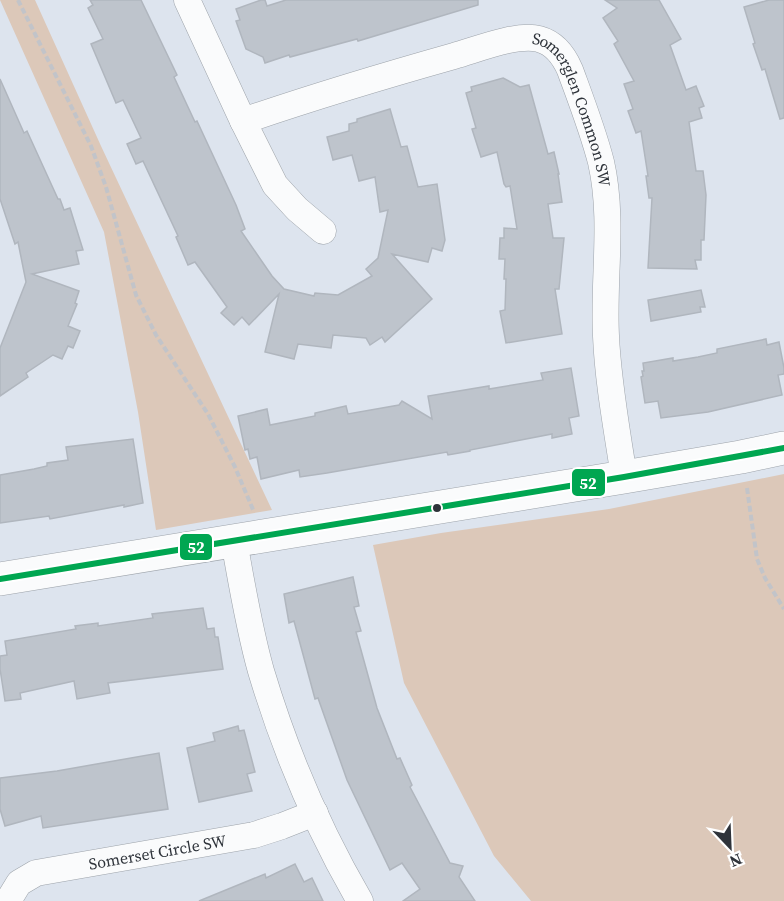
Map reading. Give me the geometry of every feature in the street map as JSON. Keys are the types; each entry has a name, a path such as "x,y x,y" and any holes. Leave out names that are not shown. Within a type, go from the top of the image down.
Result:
{"street":[{"path":"187,0 274,185 323,231"},
{"name":"Somerglen Common SW","path":"243,121 367,81 512,40 538,38 553,45 566,60 601,162 608,230 605,285 606,337 624,477"},
{"path":"0,579 624,477 784,448"},
{"path":"234,541 261,670 286,744 338,862 360,901"},
{"name":"Somerset Circle SW","path":"8,901 19,883 36,873 254,835 315,813"}],"path":[{"path":"18,0 91,146 106,187 136,295 156,335 208,414 235,467 254,516"},
{"path":"747,488 756,559 784,609"}],"shaded area":[{"path":"0,0 35,0 272,510 156,530 138,412 104,232"},
{"path":"784,474 784,901 531,901 494,856 404,683 373,545 609,509"}],"building":[{"path":"90,0 141,0 177,75 174,77 236,205 245,229 241,231 272,276 284,289 314,296 315,293 338,295 372,276 366,269 378,258 388,210 380,212 375,177 359,181 352,155 333,160 327,137 349,131 349,124 357,122 357,119 390,109 401,147 407,146 418,187 437,184 445,240 442,251 432,248 428,262 392,254 432,299 385,342 382,337 370,345 366,338 333,335 331,348 298,344 294,359 265,352 279,294 249,325 242,317 234,325 221,313 227,307 195,262 188,265 176,237 178,236 143,161 136,164 127,144 141,138 123,100 116,103 91,44 103,39 88,8 93,5"},
{"path":"265,0 267,6 286,0 478,0 478,5 358,41 357,39 290,57 289,55 265,63 263,57 246,49 236,21 240,20 236,9"},
{"path":"605,0 659,0 681,39 670,45 686,90 696,86 704,106 699,108 702,118 689,122 696,171 703,171 706,195 704,240 701,240 701,260 695,260 697,269 648,268 652,198 649,198 641,131 636,133 628,111 633,109 624,84 634,81 614,44 618,41 603,18 617,8"},
{"path":"769,0 784,0 784,118 780,119 765,69 762,70 753,44 755,43 744,7"},
{"path":"503,78 520,87 529,85 548,154 554,152 559,174 562,202 548,204 553,238 564,238 559,289 555,289 562,334 506,343 500,311 505,310 506,279 504,279 505,259 499,259 500,238 504,238 504,228 517,229 510,186 506,187 504,184 497,152 481,157 472,129 476,128 466,93 472,91 471,87"},
{"path":"0,79 24,133 27,131 58,199 64,210 70,208 83,250 76,251 79,264 32,274 79,291 75,303 77,304 68,326 80,331 73,348 68,346 62,359 53,355 26,373 28,377 0,396 0,348 26,282 18,242 15,244 0,199"},
{"path":"701,290 705,307 700,307 701,312 651,321 648,300"},
{"path":"766,339 767,345 779,342 784,368 784,374 778,375 782,395 708,412 661,418 658,401 645,403 641,377 644,371 643,363 698,357 717,353 717,349"},
{"path":"571,368 579,416 569,418 572,434 552,438 552,434 448,455 447,452 300,477 299,470 261,479 257,457 250,459 248,449 245,450 238,416 267,409 270,425 315,416 315,413 346,406 348,414 399,405 402,401 432,419 428,396 543,380 541,373"},
{"path":"133,439 143,503 50,519 49,516 0,523 0,475 68,460 66,447"},
{"path":"353,577 359,606 354,607 361,631 356,632 377,708 397,759 400,758 412,785 410,787 450,863 463,866 459,877 475,901 403,901 420,889 402,863 390,870 347,780 318,698 315,699 294,621 289,623 284,594"},
{"path":"203,608 207,629 214,628 215,637 218,637 223,669 108,683 110,693 77,699 74,681 20,693 21,699 5,701 0,656 7,655 5,641 76,629 75,626 98,623 98,626 153,618 152,614"},
{"path":"238,726 239,731 244,730 255,772 247,774 252,791 199,802 187,748 215,741 213,733"},
{"path":"159,753 168,809 43,828 41,816 5,826 0,809 0,778 57,771"},
{"path":"295,864 304,882 312,878 323,901 199,901 265,874 266,878"}],"transit line":[{"name":"52","path":"0,579 624,477 784,448"}]}
